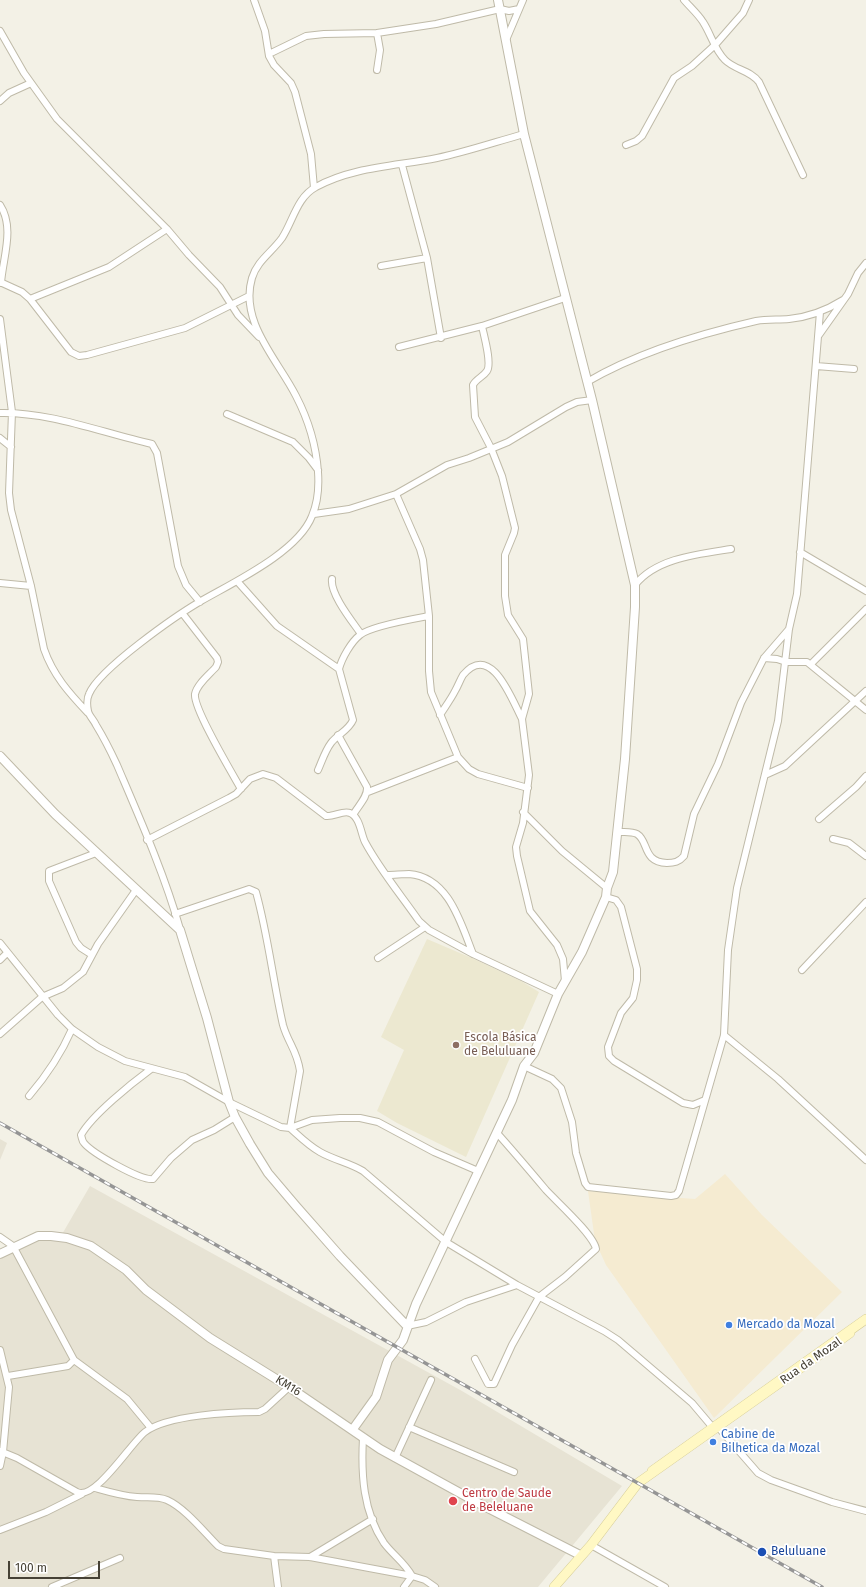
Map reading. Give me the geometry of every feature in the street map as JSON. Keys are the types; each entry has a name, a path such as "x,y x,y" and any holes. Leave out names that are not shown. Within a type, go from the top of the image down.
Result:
{"main road":[{"name":"Rua da Mozal","path":"554,1587 580,1555 591,1545 638,1483 652,1471 866,1319"},
{"name":"Rua da Mozal","path":"850,1333 716,1428 652,1471 850,1333"}],"street":[{"path":"254,0 265,31 269,54 274,64 291,83 295,92 312,159 314,188"},
{"path":"353,1430 372,1403 388,1360 403,1340 407,1326 512,1100 524,1066 534,1053 558,994 566,983 606,897 607,888 613,872 618,832 625,759 635,607 635,585 592,400 524,134 498,0"},
{"path":"506,40 524,0"},
{"path":"684,0 701,18 715,45 726,60 752,74 759,82 803,175"},
{"path":"626,145 636,141 642,136 674,78 692,66 715,45 743,13 749,0"},
{"path":"269,54 306,36 324,34 378,33 436,24 500,9 509,11 519,9"},
{"path":"0,31 31,83 57,119 167,229 189,256 220,287 233,304 238,315 264,342"},
{"path":"377,70 380,50 378,33"},
{"path":"0,102 9,93 31,83"},
{"path":"88,713 88,695 114,664 155,632 200,602 265,564 304,530 314,514 317,500 318,470 315,446 305,415 282,370 264,342 250,313 249,296 251,280 255,270 282,238 303,198 314,188 352,173 465,151 524,134"},
{"path":"402,164 427,258 440,338"},
{"path":"0,205 7,218 8,232 0,283 22,292 30,299 71,352 79,356 100,352 185,328 249,296"},
{"path":"30,299 109,267 167,229"},
{"path":"381,266 427,258"},
{"path":"818,336 866,263"},
{"path":"399,347 440,338 482,326 565,298"},
{"path":"587,382 630,361 700,337 759,321 791,319 820,312 843,300"},
{"path":"524,1066 552,1079 561,1088 572,1122 576,1153 585,1183 588,1187 665,1196 676,1195 679,1191 724,1035 728,950 738,888 778,721 789,629 797,594 820,312"},
{"path":"0,319 12,412 9,493 11,510 31,586 36,614 48,662 57,678 95,722 115,762 175,914 207,1018 229,1102 235,1117 268,1173 340,1256 407,1326"},
{"path":"482,326 489,365 485,374 475,381 472,389 473,401 475,417 491,448 502,476 515,528 505,555 504,565 508,615 523,639 529,694 522,719"},
{"path":"816,366 854,369"},
{"path":"314,514 349,509 396,494 447,465 469,458 534,428 566,406 577,402 592,400"},
{"path":"0,413 12,412 74,422 106,433 152,444 157,453 178,566 186,585 200,602"},
{"path":"227,414 293,442 309,458 318,470"},
{"path":"0,438 11,447"},
{"path":"309,458 317,458"},
{"path":"396,494 424,560 431,692 458,757 469,769 478,774 528,788"},
{"path":"635,585 648,572 674,561 731,549"},
{"path":"800,552 866,591"},
{"path":"332,579 331,584 338,600 360,634"},
{"path":"237,581 277,626 339,669"},
{"path":"0,583 31,586"},
{"path":"811,664 866,609"},
{"path":"183,614 217,658 218,662 216,667 197,689 195,697 205,723 241,789"},
{"path":"318,770 328,746 351,726 353,720 339,669 341,662 360,634 370,630 428,616"},
{"path":"618,832 637,834 642,838 650,855 660,862 676,862 684,856 694,814 718,764 741,703 764,658 789,629"},
{"path":"764,658 777,659 786,662 803,661 811,664 866,710"},
{"path":"440,714 465,674 475,666 484,664 492,668 500,678 522,719 529,766 528,788 516,847 525,896 530,911 557,945 563,959 566,983"},
{"path":"765,775 785,766 856,702 866,691"},
{"path":"338,736 367,787 368,792"},
{"path":"0,756 96,853 180,930"},
{"path":"353,815 368,792 458,757"},
{"path":"147,840 229,798 241,789 250,779 264,774 276,778 326,816 334,817 349,812 353,815 369,848 425,927 473,954 558,994"},
{"path":"819,819 856,787 866,776"},
{"path":"523,812 562,851 607,888"},
{"path":"833,839 849,843 866,856"},
{"path":"92,955 81,948 76,942 49,881 49,870 96,853"},
{"path":"387,875 410,874 424,878 445,894 455,908 473,954"},
{"path":"0,1034 42,997 74,981 83,972 92,955 136,890"},
{"path":"175,914 249,890 256,892 283,1026 295,1050 299,1062 300,1071 290,1128"},
{"path":"606,897 616,900 620,907 634,955 637,980 633,998 621,1013 608,1047 609,1056 614,1061 682,1102 693,1106 705,1100"},
{"path":"802,970 866,902"},
{"path":"378,958 425,927"},
{"path":"0,943 42,997 72,1029 110,1054 151,1069 171,1072 185,1077 229,1102 273,1124 290,1128 306,1143 321,1153 352,1164 363,1171 446,1242 517,1285 604,1331 618,1340 692,1403 758,1472 764,1476 832,1502 866,1511"},
{"path":"0,960 7,953"},
{"path":"29,1096 50,1070 63,1050 72,1029"},
{"path":"724,1035 778,1079 866,1160"},
{"path":"151,1069 130,1085 88,1125 81,1134 85,1144 130,1173 140,1178 153,1179 171,1158 192,1140 214,1130 235,1117"},
{"path":"290,1128 312,1120 360,1118 378,1122 434,1152 478,1172"},
{"path":"474,1359 488,1384 494,1384 512,1345 539,1297 565,1277 574,1267 594,1251 595,1245 583,1228 546,1190 497,1133"},
{"name":"KM16","path":"0,1254 13,1246 38,1236 67,1238 92,1246 126,1270 146,1290 210,1338 289,1387 363,1438 395,1458 580,1555"},
{"path":"0,1237 13,1246 74,1360 127,1399 151,1428"},
{"path":"407,1326 426,1322 466,1302 517,1285"},
{"path":"0,1350 8,1376 9,1400 0,1466"},
{"path":"8,1376 68,1366 74,1360"},
{"path":"395,1458 431,1380"},
{"path":"0,1530 46,1512 95,1488 136,1441 151,1428 181,1419 209,1414 259,1412 265,1409 289,1387"},
{"path":"410,1427 514,1472"},
{"path":"363,1438 363,1484 373,1520 383,1540 394,1556 407,1567 412,1576"},
{"path":"2,1451 82,1494"},
{"path":"95,1488 119,1495 139,1498 153,1497 168,1501 180,1508 218,1546 224,1549 274,1556 310,1557 412,1576 425,1580 435,1587"},
{"path":"310,1557 373,1520"},
{"path":"591,1545 665,1587"},
{"path":"274,1556 278,1587"},
{"path":"52,1587 120,1558"},
{"path":"404,1587 412,1576"}],"shaded area":[{"name":"Escola Básica de Beluluane","path":"427,939 521,981 539,992 466,1157 397,1123 377,1111 404,1050 381,1037"},
{"path":"0,1139 7,1143 0,1160"},
{"name":"Mercado da Mozal","path":"725,1174 762,1215 842,1292 714,1418 606,1265 595,1241 588,1191 695,1199"},
{"path":"90,1186 462,1391 622,1486 538,1587 0,1587 0,1259 35,1238 61,1236"}],"railway":[{"path":"0,1123 822,1587"}],"place":[{"name":"Escola Básica de Beluluane","path":"456,1045"},
{"name":"Mercado da Mozal","path":"729,1325"},
{"name":"Cabine de Bilhetica da Mozal","path":"713,1442"},
{"name":"Centro de Saude de Beleluane","path":"453,1501"},
{"name":"Beluluane","path":"762,1552"}]}
